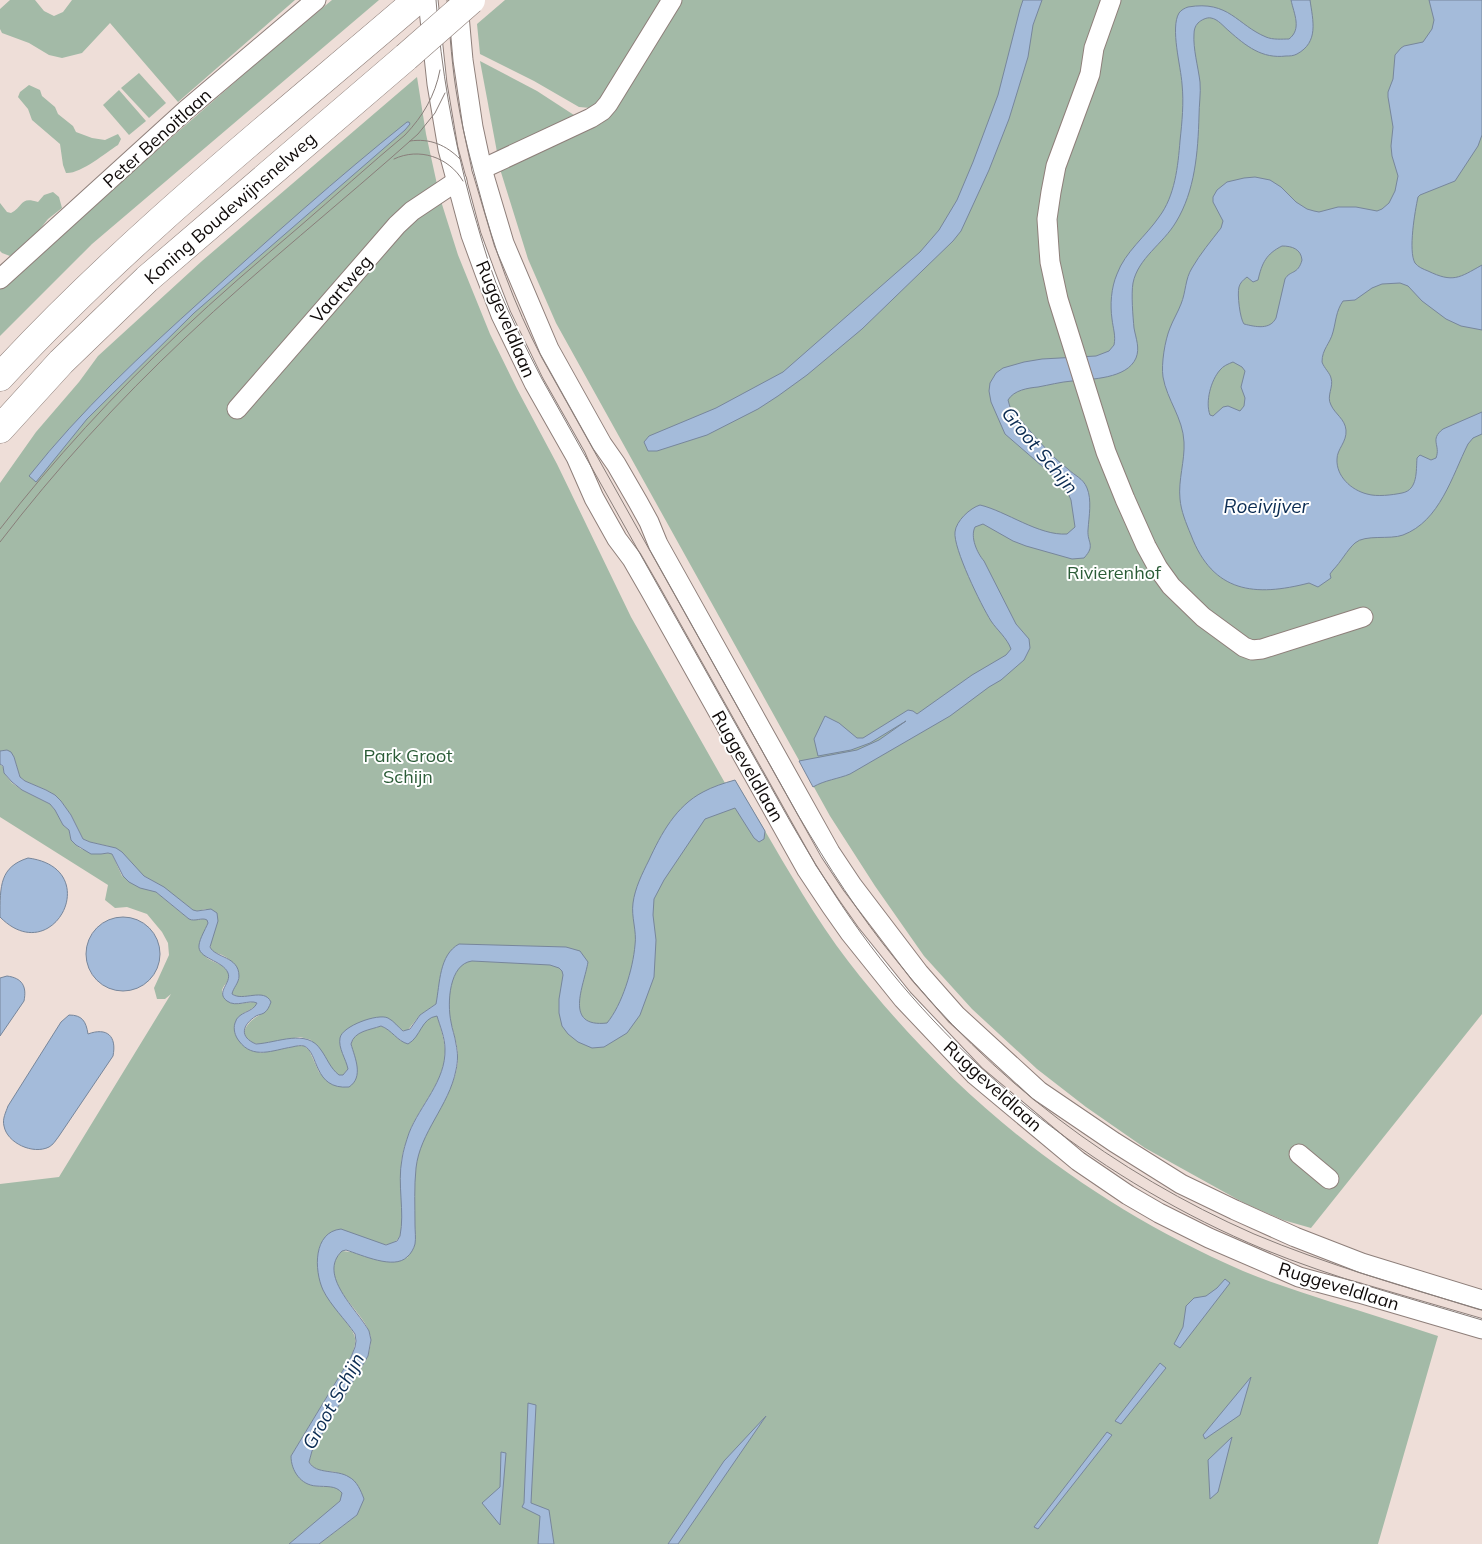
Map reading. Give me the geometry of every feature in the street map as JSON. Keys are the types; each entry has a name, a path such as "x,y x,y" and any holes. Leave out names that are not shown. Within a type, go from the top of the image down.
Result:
{"highway":[{"name":"Koning Boudewijnsnelweg","path":"0,429 61,362 147,279 471,0"},
{"name":"Koning Boudewijnsnelweg","path":"0,377 40,334 121,255 210,176 418,3"}],"street":[{"name":"Peter Benoitlaan","path":"0,279 186,110 316,0"},
{"name":"Ruggeveldlaan","path":"458,0 468,95 487,166 504,243 549,349 602,444 642,509 658,544 830,852 852,885 919,973 956,1015 1040,1092 1114,1142 1191,1189 1265,1224 1362,1263 1482,1300"},
{"path":"487,166 602,111 672,0"},
{"path":"1111,0 1094,48 1090,74 1056,166 1047,218 1050,262 1058,299 1106,452 1125,499 1146,546 1171,586 1203,617 1244,647 1252,650 1262,649 1363,617"},
{"name":"Ruggeveldlaan","path":"418,3 448,149 471,235 501,315 534,383 576,457 594,498 616,539 632,559 661,609 807,870 850,933 903,999 975,1075 1078,1161 1136,1199 1202,1235 1298,1277 1359,1293 1482,1330"},
{"name":"Vaartweg","path":"237,409 397,225 419,206 457,181"},
{"path":"661,609 686,595"},
{"path":"1298,1154 1329,1179"}],"green space":[{"path":"10,0 35,0 44,11 54,16 63,12 72,0 295,0 178,102 110,23 82,53 62,58 49,55 29,43 2,33 0,29 0,9"},
{"path":"332,0 379,0 92,244 0,336 0,287 266,55"},
{"path":"505,0 666,0 605,97 591,108 579,107 534,81 480,54 477,24"},
{"name":"Rivierenhof","path":"678,0 1482,0 1482,1014 1311,1228 1283,1220 1244,1203 1145,1148 1086,1107 1037,1069 972,1009 924,956 875,886 830,816 556,323 528,259 500,169 602,123"},
{"path":"480,61 537,91 577,117 497,152"},
{"path":"139,73 166,103 149,118 121,88"},
{"name":"Park Groot Schijn","path":"417,77 426,134 440,198 458,255 490,334 557,464 631,617 725,783 735,780 803,895 848,961 889,1011 932,1058 978,1101 1026,1142 1076,1179 1129,1213 1243,1271 1331,1302 1438,1336 1378,1544 319,1544 357,1515 336,1472 314,1468 309,1462 312,1451 368,1356 371,1342 368,1329 362,1318 337,1285 333,1274 334,1262 342,1251 407,1258 415,1243 414,1194 417,1157 425,1135 454,1079 457,1067 458,1054 449,1013 436,1004 420,1015 407,1031 404,1031 383,1017 347,1029 348,1069 343,1075 334,1072 311,1040 300,1037 257,1044 248,1040 244,1033 245,1029 263,1013 258,995 238,997 232,994 239,979 238,975 229,959 211,949 206,909 193,910 163,887 144,876 108,846 83,839 71,815 55,795 20,777 14,757 7,750 0,751 0,483 36,432 79,382 98,356 202,261"},
{"path":"29,85 40,90 42,96 55,107 58,114 73,126 76,132 92,138 105,140 118,134 121,139 118,145 86,167 66,173 60,144 32,120 28,109 18,97 20,92"},
{"path":"119,90 146,121 129,135 103,105"},
{"path":"53,192 59,197 62,208 48,219 34,240 10,256 2,253 0,251 0,203 7,212 11,213 25,201 32,200 38,202 44,195"},
{"path":"0,764 12,783 50,804 63,825 69,830 71,840 81,849 101,854 112,854 122,876 156,892 189,919 207,920 208,923 199,945 205,956 223,966 228,972 229,978 222,991 225,999 236,1004 257,1003 255,1007 238,1017 235,1029 236,1035 260,1053 304,1046 309,1050 319,1072 328,1082 357,1069 351,1044 355,1036 381,1026 389,1030 401,1041 430,1017 437,1015 445,1049 444,1061 437,1082 409,1133 403,1152 401,1162 402,1226 400,1236 394,1243 386,1245 320,1245 318,1263 324,1292 351,1329 355,1336 355,1343 351,1357 291,1456 314,1486 333,1487 341,1490 342,1495 334,1507 289,1544 0,1544 0,1184 59,1177 171,994 165,999 157,999 154,988 169,955 168,943 162,932 147,914 127,907 115,908 105,900 108,885 0,817"}],"water":[{"path":"1023,0 1042,0 1033,25 1028,57 1009,119 989,170 961,231 953,241 862,329 807,375 778,396 758,409 707,435 657,451 648,451 644,442 649,436 716,408 783,372 920,252 939,230 957,200 998,95"},
{"name":"Groot Schijn","path":"1291,0 1310,0 1313,23 1312,37 1309,43 1304,49 1294,55 1269,55 1255,50 1214,19 1204,19 1195,27 1194,46 1200,90 1198,143 1194,171 1187,197 1176,222 1140,266 1133,283 1134,328 1138,351 1136,358 1125,370 1108,377 1063,382 1026,389 1017,392 1008,400 1010,407 1048,451 1083,482 1089,493 1090,503 1088,534 1090,550 1084,558 1072,559 1026,546 983,524 975,527 973,535 979,554 1016,624 1029,639 1030,648 1024,660 1001,680 950,716 850,774 813,787 799,761 857,750 879,740 906,721 870,743 851,750 818,756 814,739 825,716 839,723 857,738 863,738 908,710 917,714 972,675 1006,655 1011,649 991,621 968,576 956,540 955,532 958,524 968,512 980,505 1056,534 1067,534 1075,527 1071,500 1065,486 1005,434 991,402 990,383 996,373 1003,368 1042,359 1096,356 1109,351 1114,345 1115,335 1111,302 1115,279 1125,258 1154,224 1164,209 1175,180 1183,105 1176,38 1177,20 1180,12 1188,7 1213,7 1232,15 1266,37 1289,39 1293,35 1296,26"},
{"name":"Roeivijver","path":"1429,0 1482,0 1482,135 1478,146 1455,181 1418,197 1413,231 1413,257 1415,263 1421,268 1450,278 1461,276 1482,265 1482,330 1461,326 1446,319 1422,301 1408,286 1400,283 1382,284 1372,288 1355,300 1343,301 1332,336 1323,354 1322,362 1332,381 1330,402 1344,423 1346,430 1345,438 1337,455 1337,465 1342,476 1350,486 1361,492 1380,496 1407,491 1414,484 1417,458 1420,455 1431,460 1436,458 1436,440 1439,433 1443,429 1482,412 1482,434 1473,438 1468,444 1436,508 1416,528 1403,535 1359,540 1330,574 1331,578 1318,587 1309,583 1271,590 1238,586 1224,579 1211,569 1200,554 1184,517 1180,492 1184,449 1183,433 1163,377 1163,359 1167,339 1183,299 1190,272 1221,228 1223,221 1213,202 1213,197 1217,190 1227,182 1255,177 1270,180 1281,187 1296,202 1314,211 1319,212 1338,207 1356,207 1377,211 1382,209 1389,203 1395,191 1398,176 1392,156 1393,127 1388,97 1393,79 1395,55 1404,46 1423,42 1432,29 1434,20","holes":["1282,246 1298,251 1302,260 1298,268 1285,279 1276,318 1266,326 1258,327 1244,324 1241,317 1239,300 1238,290 1240,284 1247,277 1253,282 1258,280 1268,256","1233,362 1245,371 1241,387 1245,398 1244,406 1240,411 1228,406 1223,407 1213,416 1210,415 1208,404 1214,379 1221,369"]},
{"path":"407,122 410,124 405,130 194,313 87,419 36,482 29,476 91,405 158,340 304,208"},
{"path":"7,750 14,757 20,777 55,795 61,801 71,815 83,839 116,848 144,876 164,887 193,910 211,909 217,913 218,921 210,947 213,951 231,961 238,969 239,979 232,994 242,997 264,996 271,1002 263,1014 251,1019 245,1027 244,1031 247,1038 256,1044 291,1038 308,1040 315,1043 339,1075 343,1075 348,1069 340,1046 342,1033 353,1025 377,1017 388,1018 403,1031 410,1029 420,1015 436,1004 444,962 452,949 459,944 566,947 580,951 588,962 581,993 581,1012 585,1019 593,1023 607,1023 622,997 632,965 635,940 633,908 637,886 659,840 677,813 693,798 703,792 735,780 765,831 764,839 759,842 754,838 735,808 705,819 664,880 654,899 653,915 656,940 654,977 640,1015 627,1033 604,1047 592,1048 578,1042 562,1026 559,1013 559,999 563,975 559,968 550,965 472,961 458,969 451,986 449,1005 458,1057 457,1067 447,1095 419,1155 415,1182 414,1247 411,1253 401,1261 386,1262 346,1250 342,1251 335,1260 334,1271 336,1281 369,1331 371,1340 368,1356 312,1451 309,1462 317,1469 339,1473 352,1479 358,1486 364,1499 357,1515 319,1544 289,1544 340,1501 342,1493 334,1488 311,1485 301,1480 295,1472 291,1456 351,1357 356,1341 355,1334 323,1290 318,1272 318,1253 325,1237 341,1229 386,1245 397,1241 400,1236 402,1217 400,1188 404,1150 409,1133 437,1082 444,1061 444,1041 437,1016 428,1020 416,1037 408,1044 381,1026 355,1036 351,1044 357,1073 354,1083 349,1087 329,1083 323,1077 309,1050 304,1046 264,1052 257,1052 245,1047 235,1035 235,1023 239,1016 252,1009 257,1003 234,1004 224,998 223,991 229,977 228,973 221,965 206,957 199,950 201,937 208,923 207,920 189,919 156,892 140,888 129,882 123,876 112,854 91,854 76,845 71,840 69,830 63,825 50,804 22,790 4,773 3,766 0,764 0,751"},
{"path":"28,858 51,866 64,879 67,895 63,912 53,925 38,932 20,930 0,917 1,887 7,872 19,862"},
{"path":"123,917 137,920 149,928 157,940 160,954 157,968 149,980 137,988 123,991 109,988 97,980 89,968 86,954 89,940 97,928 109,920"},
{"path":"7,976 20,981 24,987 25,996 24,1001 0,1036 0,978"},
{"path":"69,1015 77,1016 83,1020 88,1034 100,1032 109,1035 113,1043 113,1056 53,1144 43,1149 22,1146 10,1138 6,1132 4,1116 8,1106 61,1022"},
{"path":"1225,1279 1230,1283 1180,1348 1174,1344 1183,1327 1186,1306 1194,1298 1206,1296"},
{"path":"1160,1363 1166,1368 1121,1424 1115,1421"},
{"path":"1251,1377 1240,1415 1205,1439 1203,1435"},
{"path":"528,1403 536,1405 531,1503 549,1510 554,1544 538,1544 540,1516 522,1507 524,1503"},
{"path":"766,1416 678,1544 668,1544 724,1461"},
{"path":"1107,1432 1112,1435 1038,1529 1034,1527"},
{"path":"1232,1437 1218,1492 1210,1499 1208,1460"},
{"path":"501,1452 506,1453 500,1525 482,1503 500,1487"}],"tram line":[{"path":"436,0 453,128 471,203 489,263 512,320 542,379 798,835 851,919 901,984 944,1032 991,1077 1093,1157 1148,1191 1205,1222 1263,1249 1372,1287 1482,1320"},
{"path":"447,0 454,77 467,147 491,234 522,318 542,358 798,815 844,890 882,943 933,1003 972,1044 1014,1083 1058,1119 1104,1152 1153,1182 1203,1210 1254,1234 1310,1256 1482,1310"},
{"path":"0,529 63,452 155,356 223,292 405,135 427,105 435,88 440,70"},
{"path":"0,542 65,462 136,386 242,286 418,134 435,113 445,93"},
{"path":"410,141 431,142 443,146 460,159"},
{"path":"394,159 413,154 433,156 450,166 463,181"}]}
